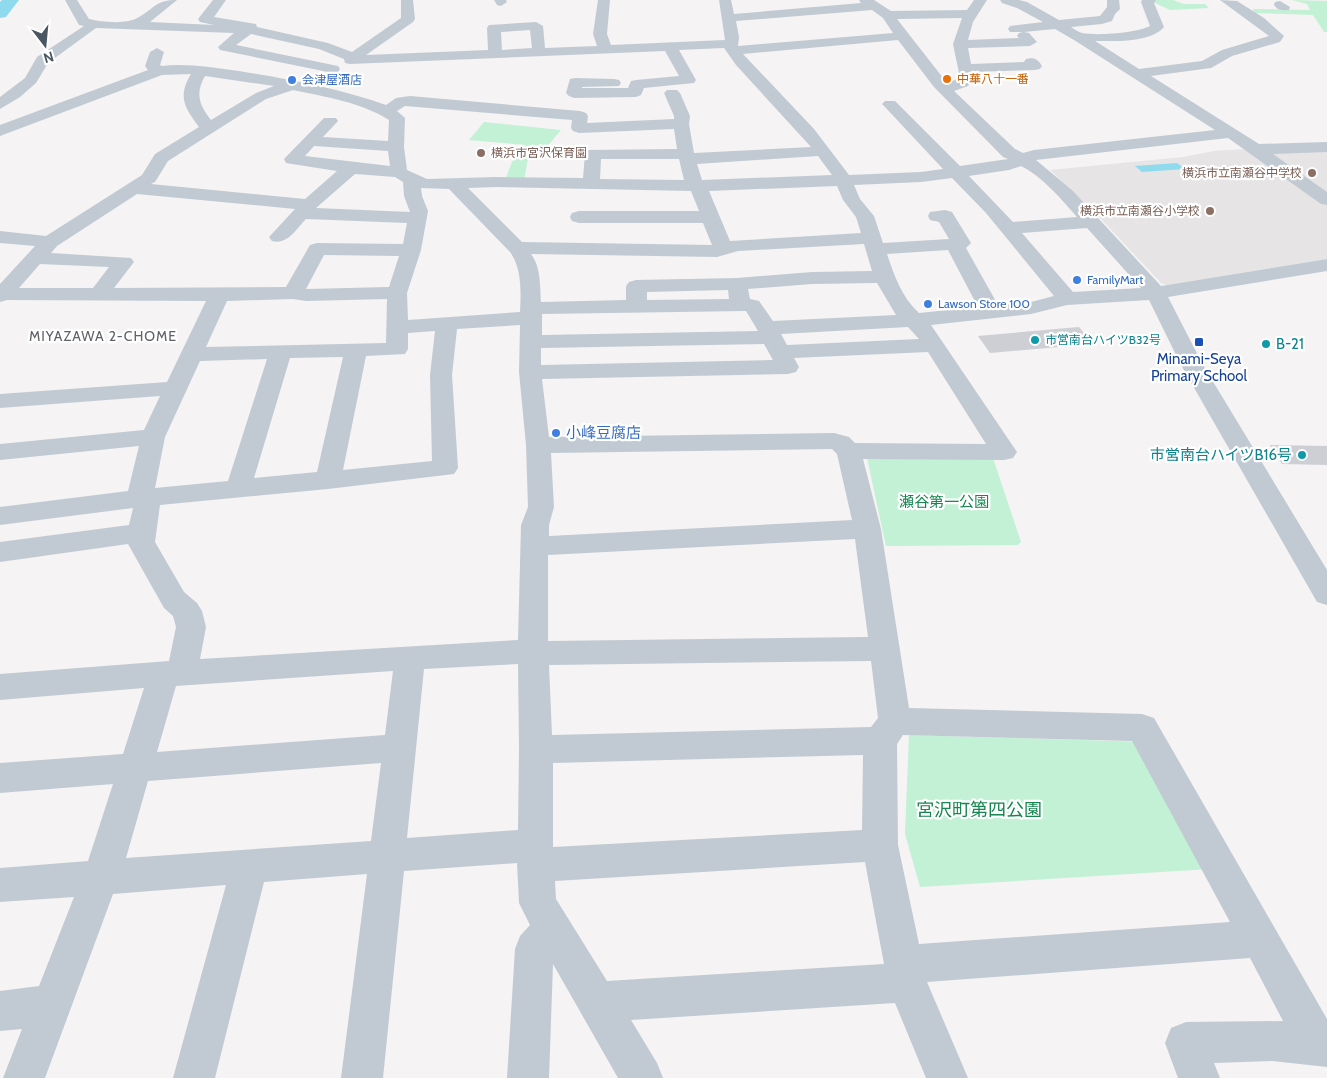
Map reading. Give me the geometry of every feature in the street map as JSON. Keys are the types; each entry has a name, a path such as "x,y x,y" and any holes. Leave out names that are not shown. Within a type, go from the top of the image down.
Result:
{"street":[{"path":"71,0 84,22 93,24 250,30 323,46 353,58 407,59 590,50 636,92 636,84 644,82 689,80 670,47"},
{"path":"132,25 143,21 171,0"},
{"path":"220,0 205,19 249,26 250,30"},
{"path":"1,295 50,242 149,178 161,158 261,96 295,86 333,69 353,58 403,24 408,19 407,0"},
{"path":"604,0 600,34 612,71 620,126"},
{"path":"944,89 963,83 967,78 960,44 963,28 970,14 981,0"},
{"path":"1006,0 1022,5 1138,72 1256,149 1327,200"},
{"path":"960,44 1030,42 1015,29 1093,23 1107,18 1109,12 1114,9 1113,0"},
{"path":"1079,37 1124,36 1152,31 1157,27 1147,2 1150,0"},
{"path":"1138,72 1206,65 1227,53 1275,39 1277,36 1271,29 1246,11 1226,0"},
{"path":"849,451 1004,452 921,326 898,302 884,277 872,243 866,216 852,200 843,180 824,151 741,62 731,48 732,37 729,6 844,8 877,5 970,14"},
{"path":"877,5 944,89 1009,153 1034,166 1067,195 1156,293 1192,365 1327,594"},
{"path":"844,8 866,40"},
{"path":"0,104 15,94 32,78 42,60 86,31 93,24"},
{"path":"495,54 494,28 536,26 538,52"},
{"path":"250,30 225,47 333,69"},
{"path":"612,71 670,47 731,48 903,36"},
{"path":"589,69 590,50"},
{"path":"157,52 152,66 159,71"},
{"path":"966,68 1035,66 1031,62"},
{"path":"0,131 159,71 177,69 295,86 366,102 388,110 397,118 396,147 419,211 411,250 397,293 397,349 192,354"},
{"path":"200,71 196,77 190,98 191,106 208,129"},
{"path":"8,78 32,78"},
{"path":"672,93 682,116 681,124 694,183 697,186 723,248"},
{"path":"15,94 75,104"},
{"path":"388,110 401,101 410,101 580,116 579,128 681,124"},
{"path":"890,104 1008,228 1067,299"},
{"path":"330,121 292,159 406,176 426,184 496,182 697,186 921,177 1009,165 1034,155 1232,133"},
{"path":"1296,134 1310,147"},
{"path":"310,141 396,147"},
{"path":"1256,149 1327,147"},
{"path":"576,249 579,217 593,154 687,157 824,151"},
{"path":"279,237 306,209 351,168"},
{"path":"454,184 517,248 525,259 530,276 530,372 538,445 541,507 535,525 533,652 536,749 535,855 538,903 642,1078"},
{"path":"133,188 306,209 418,218"},
{"path":"517,248 718,251 723,248 746,244 960,243 945,216 937,216"},
{"path":"579,217 710,217"},
{"path":"1008,228 1091,222"},
{"path":"0,237 50,242"},
{"path":"954,244 991,312"},
{"path":"293,293 317,249 411,250"},
{"path":"36,258 124,262 99,294"},
{"path":"773,339 914,320 1031,308 1067,299 1156,293 1327,264"},
{"path":"531,322 637,306 738,294 812,278 884,277"},
{"path":"1,295 293,293 306,295 397,293"},
{"path":"530,372 788,368 752,305 738,294"},
{"path":"24,1078 100,878 136,768 191,628 187,611 174,600 141,542 140,533 147,505 141,491 153,437 174,388 219,295"},
{"path":"396,327 447,323 531,322 773,339 934,345"},
{"path":"0,516 144,498 445,468 440,375 447,323"},
{"path":"328,481 356,351"},
{"path":"238,489 280,353"},
{"path":"0,401 174,388"},
{"path":"0,452 153,437"},
{"path":"538,445 834,440 849,451 867,529 885,649 887,731 880,845 906,973 948,1078"},
{"path":"535,546 867,529"},
{"path":"0,552 140,533"},
{"path":"0,686 510,652 885,649"},
{"path":"362,1078 410,659"},
{"path":"536,749 887,731 1142,728 1259,939 1323,1045"},
{"path":"0,778 400,748"},
{"path":"0,885 387,856 535,855 880,845"},
{"path":"194,1078 249,867"},
{"path":"528,1078 534,949 554,929"},
{"path":"596,1002 1259,939"},
{"path":"0,1011 51,1005"},
{"path":"1199,1078 1186,1043 1272,1040 1323,1045"}],"shaded area":[{"name":"横浜市立南瀬谷小学校","path":"1247,149 1327,204 1327,259 1167,285 1161,283 1100,218 1050,170 1183,157 1214,151"},
{"name":"横浜市立南瀬谷中学校","path":"1267,151 1327,151 1327,194"}],"green space":[{"path":"1156,0 1173,0 1184,4 1205,4 1209,8 1170,10 1153,2"},
{"path":"1292,0 1327,1 1327,32 1324,32 1313,15 1254,13 1253,9 1310,10 1307,4"},
{"path":"484,122 561,130 540,155 532,155 528,159 524,180 505,180 512,162 526,145 469,140"},
{"name":"瀬谷第一公園","path":"867,458 993,458 1021,542 1018,545 886,546"},
{"name":"宮沢町第四公園","path":"909,735 1150,742 1210,869 920,887 905,834"}],"water":[{"path":"1177,163 1185,169 1142,172 1135,166"}],"building":[{"name":"市営南台ハイツB32号","path":"1079,327 1093,344 990,353 978,336"},
{"name":"市営南台ハイツB16号","path":"1270,445 1327,446 1327,465 1282,464"}],"waterway":[{"path":"0,13 11,0"}],"place":[{"name":"中華八十一番","path":"947,79"},
{"name":"会津屋酒店","path":"292,80"},
{"name":"横浜市宮沢保育園","path":"481,153"},
{"name":"横浜市立南瀬谷中学校","path":"1312,173"},
{"name":"横浜市立南瀬谷小学校","path":"1210,211"},
{"name":"FamilyMart","path":"1077,280"},
{"name":"Lawson Store 100","path":"928,304"},
{"name":"市営南台ハイツB32号","path":"1035,340"},
{"name":"Minami-Seya Primary School","path":"1199,342"},
{"name":"B-21","path":"1266,344"},
{"name":"小峰豆腐店","path":"556,433"},
{"name":"市営南台ハイツB16号","path":"1302,455"}],"district":[{"name":"MIYAZAWA 2-CHOME","path":"103,336"}]}
